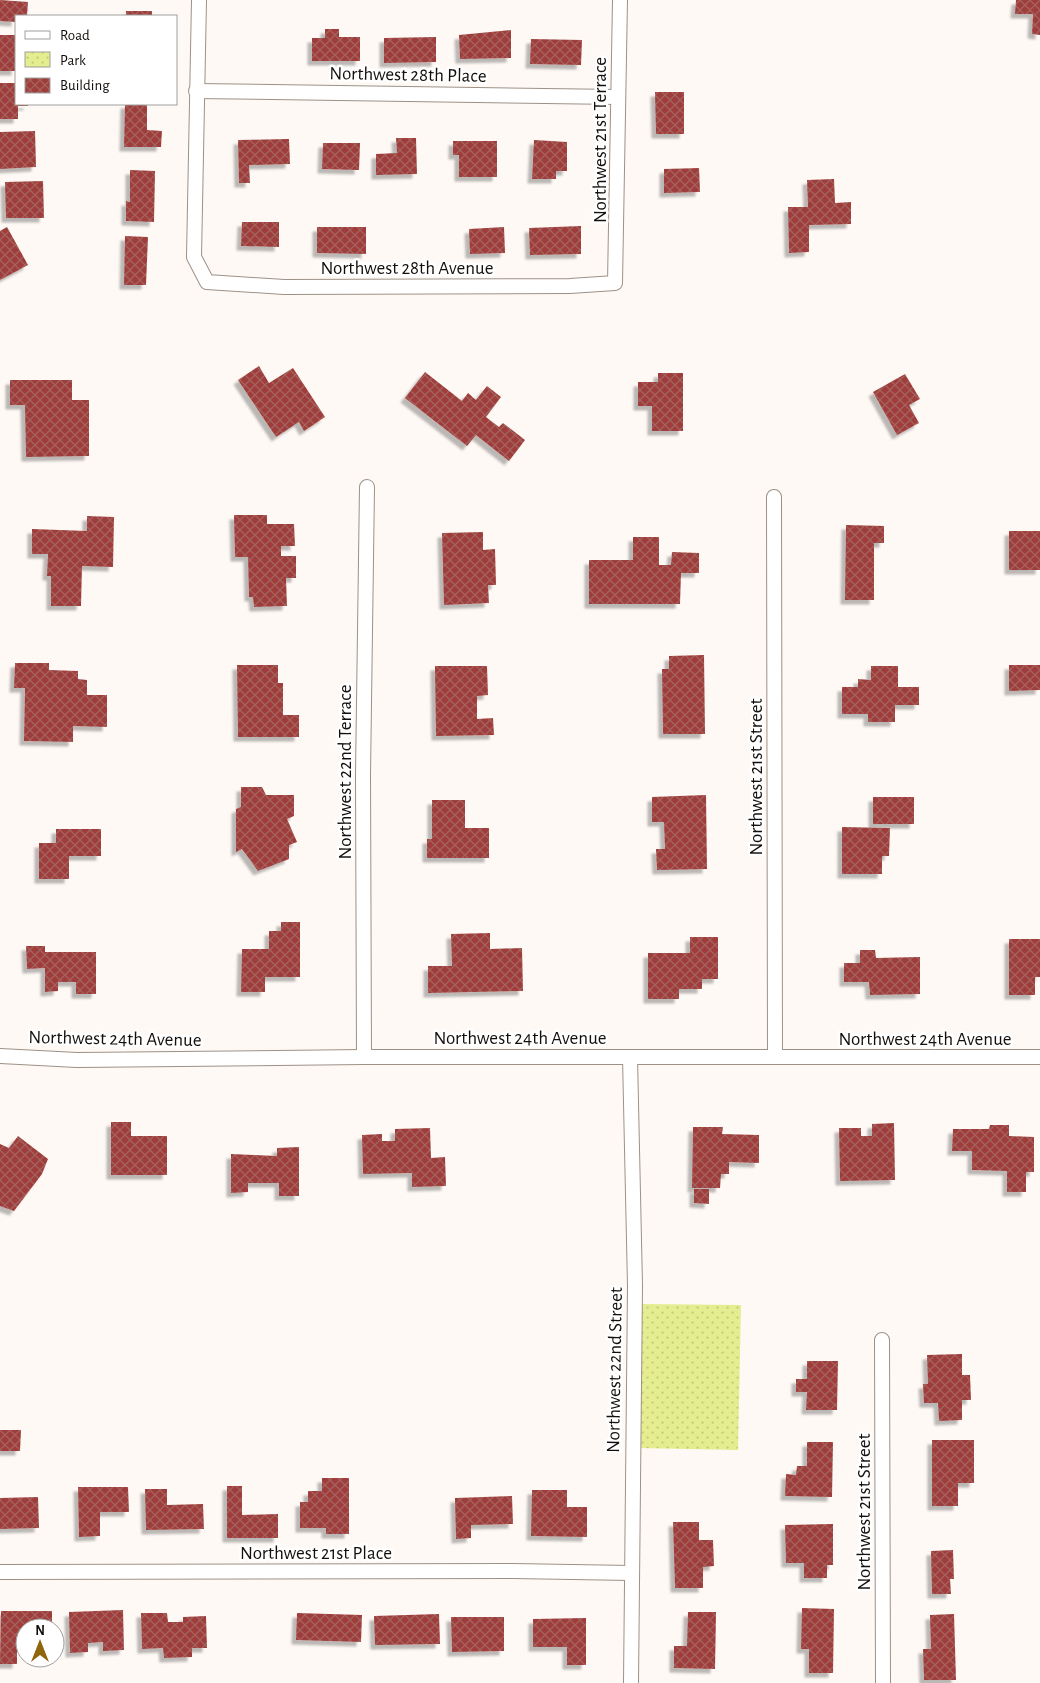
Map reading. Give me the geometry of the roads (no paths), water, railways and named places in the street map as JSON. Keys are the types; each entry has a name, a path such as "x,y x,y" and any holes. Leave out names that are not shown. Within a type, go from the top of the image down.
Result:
{"street":[{"path":"196,91 199,0"},
{"name":"Northwest 21st Terrace","path":"616,281 620,0"},
{"name":"Northwest 28th Place","path":"196,91 618,97"},
{"name":"Northwest 28th Avenue","path":"196,91 194,257 206,282 284,287 570,286 616,283 616,281"},
{"name":"Northwest 22nd Terrace","path":"364,1057 363,775 367,488"},
{"name":"Northwest 21st Street","path":"774,497 775,1057"},
{"name":"Northwest 24th Avenue","path":"0,1056 77,1060 364,1057 1040,1057"},
{"name":"Northwest 22nd Street","path":"630,1057 636,1286 631,1683"},
{"name":"Northwest 21st Street","path":"882,1340 883,1683"},
{"name":"Northwest 21st Place","path":"0,1572 513,1571 631,1573"}]}
